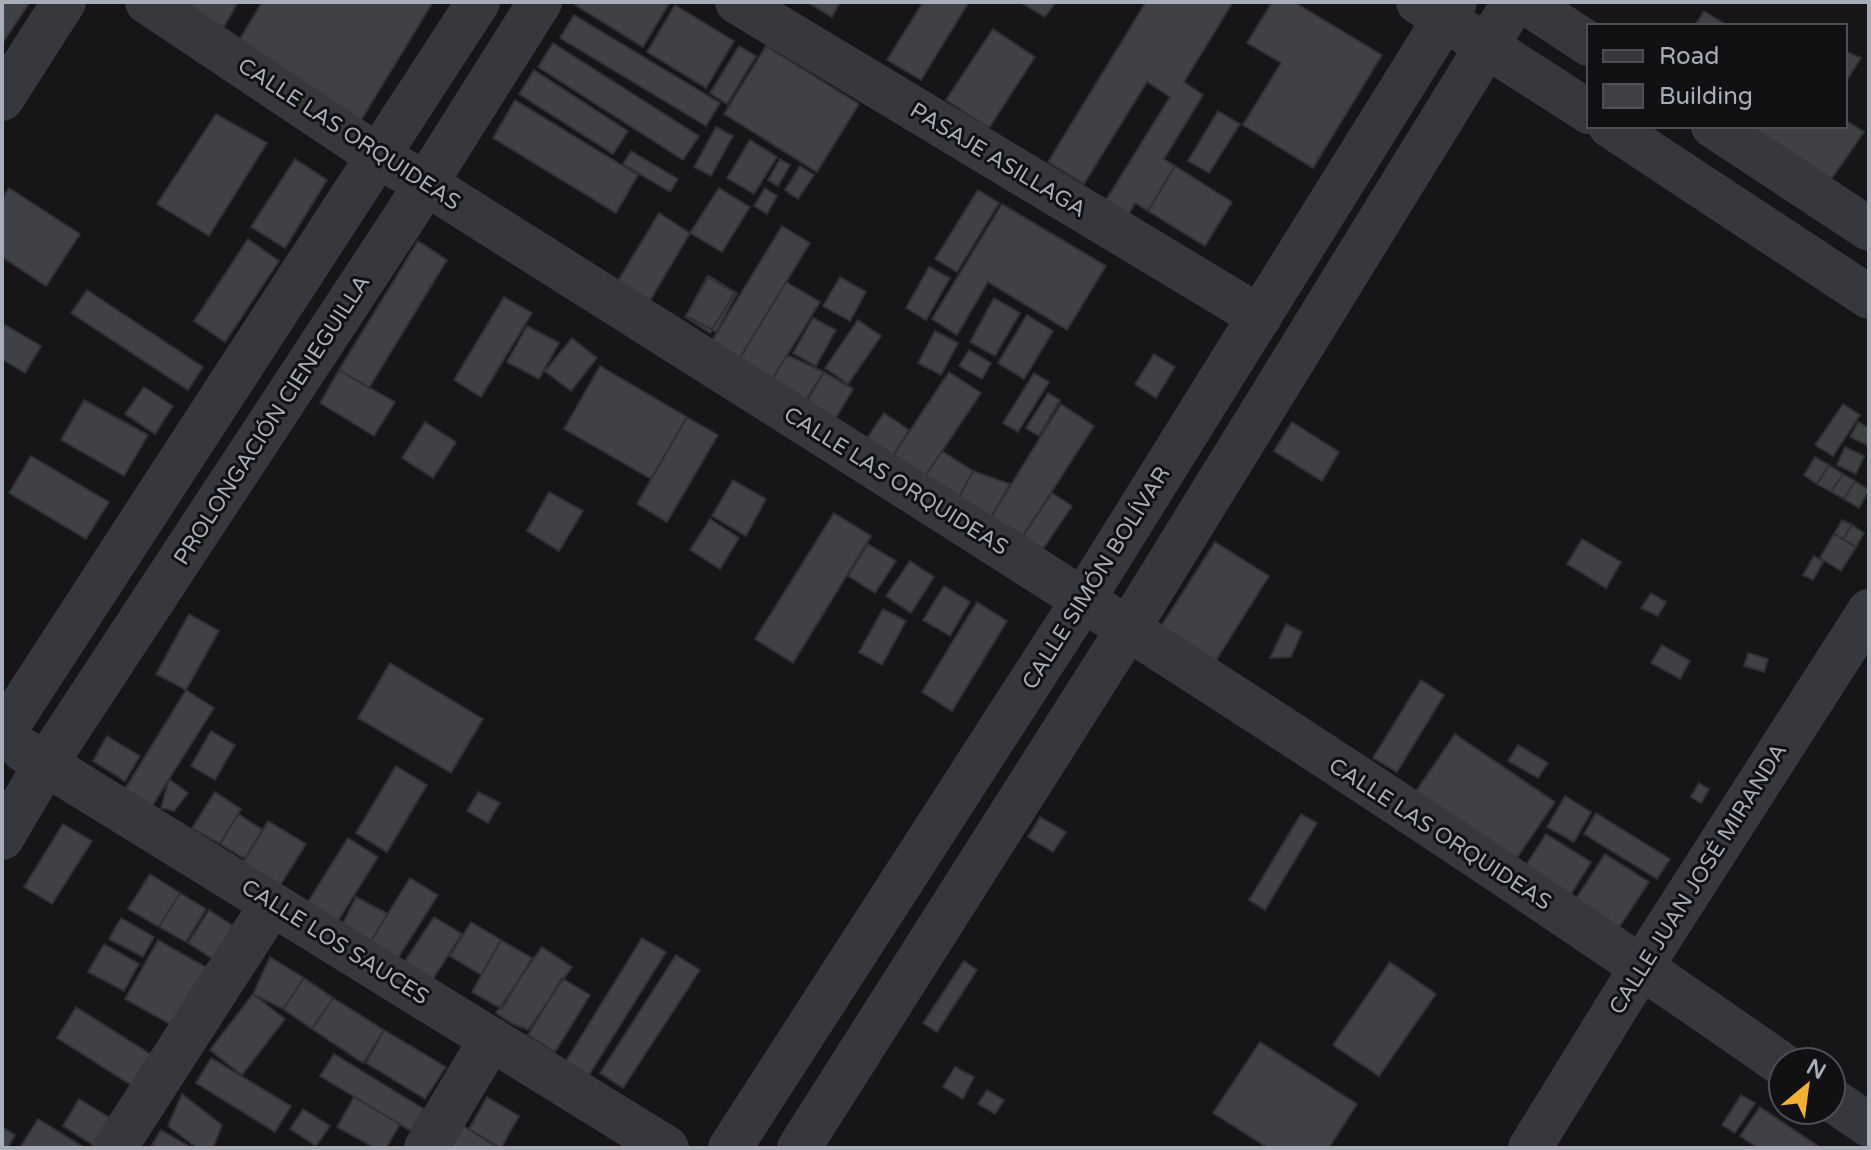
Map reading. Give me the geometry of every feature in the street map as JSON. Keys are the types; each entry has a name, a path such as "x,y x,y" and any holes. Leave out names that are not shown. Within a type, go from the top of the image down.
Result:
{"street":[{"path":"2,99 64,2"},
{"name":"CALLE LAS ORQUIDEAS","path":"147,2 379,157 425,183 1128,629 1642,966 1767,1054"},
{"path":"2,736 478,2"},
{"name":"PROLONGACIÓN CIENEGUILLA","path":"2,838 45,765 236,475 540,2"},
{"name":"PASAJE ASILLAGA","path":"737,2 1260,317"},
{"path":"799,1148 1128,629 1514,2"},
{"path":"1525,2 1587,43"},
{"path":"1439,7 1487,45 1587,111"},
{"name":"CALLE SIMÓN BOLÍVAR","path":"730,1148 1083,600 1260,317 1439,7"},
{"path":"1613,128 1869,297"},
{"path":"1716,128 1869,229"},
{"path":"190,447 236,475"},
{"name":"CALLE JUAN JOSÉ MIRANDA","path":"1530,1148 1642,966 1869,611"},
{"name":"CALLE LOS SAUCES","path":"2,736 667,1148"},
{"path":"115,1148 272,904"},
{"path":"426,1148 491,1039"},
{"path":"1847,1110 1869,1125"}],"building":[{"path":"2,2 30,2 2,44"},
{"path":"189,2 238,2 219,36 181,16"},
{"path":"262,2 433,2 358,125 234,49"},
{"path":"577,2 670,2 643,47 575,5"},
{"path":"807,2 840,2 832,17"},
{"path":"923,2 969,2 921,80 887,60"},
{"path":"1020,2 1053,2 1055,3 1045,17"},
{"path":"1146,2 1233,2 1184,82 1203,95 1164,159 1175,166 1148,211 1135,203 1125,221 1101,208 1170,97 1147,82 1084,184 1048,162"},
{"path":"1272,2 1294,2 1382,55 1313,168 1243,125 1281,63 1247,43"},
{"path":"675,5 734,41 706,88 647,52"},
{"path":"1704,11 1725,24 1696,24"},
{"path":"574,15 720,103 706,126 560,38"},
{"path":"993,29 1035,57 989,128 946,100"},
{"path":"553,43 699,136 683,160 538,67"},
{"path":"739,46 756,56 727,104 710,93"},
{"path":"766,46 859,104 817,172 724,114"},
{"path":"1847,52 1861,58 1847,80"},
{"path":"534,70 628,131 613,154 519,94"},
{"path":"515,100 638,175 616,213 493,138"},
{"path":"1218,111 1240,124 1209,173 1188,161"},
{"path":"216,114 267,143 209,236 157,204"},
{"path":"1847,121 1864,132 1830,181 1745,128 1847,128"},
{"path":"716,127 733,136 711,176 694,167"},
{"path":"750,140 777,157 754,194 727,178"},
{"path":"631,151 678,179 670,192 623,164"},
{"path":"295,159 327,180 285,248 251,227"},
{"path":"780,159 790,165 778,186 768,180"},
{"path":"800,166 814,175 798,199 785,190"},
{"path":"1175,166 1232,202 1205,246 1148,211"},
{"path":"9,188 80,234 46,286 2,257 2,199"},
{"path":"719,188 750,207 722,252 690,233"},
{"path":"765,188 777,196 767,214 754,206"},
{"path":"978,190 999,203 957,272 935,259"},
{"path":"1002,204 1106,266 1067,330 988,282 957,335 932,319"},
{"path":"659,213 690,233 648,304 616,284"},
{"path":"782,226 810,243 735,366 707,349"},
{"path":"248,239 279,261 225,342 194,321"},
{"path":"418,241 447,260 369,388 339,370"},
{"path":"929,267 950,278 926,320 906,308"},
{"path":"709,276 735,292 710,333 685,317"},
{"path":"707,277 737,293 716,332 686,316"},
{"path":"840,277 866,292 850,321 823,306"},
{"path":"786,282 820,302 768,386 735,366"},
{"path":"87,290 203,367 188,390 71,313"},
{"path":"504,297 532,313 481,397 454,380"},
{"path":"994,298 1020,313 995,356 970,342"},
{"path":"1027,315 1053,331 1024,379 998,363"},
{"path":"813,318 836,330 816,366 793,353"},
{"path":"858,320 881,336 848,384 825,368"},
{"path":"2,323 41,346 25,373 2,359"},
{"path":"527,326 559,343 539,379 507,362"},
{"path":"935,331 958,343 941,375 918,363"},
{"path":"572,338 597,358 571,391 545,371"},
{"path":"969,350 991,363 982,379 959,366"},
{"path":"1154,354 1175,367 1156,398 1135,384"},
{"path":"787,355 824,372 799,410 768,386"},
{"path":"600,366 687,417 651,479 564,429"},
{"path":"339,370 395,402 374,436 320,403"},
{"path":"824,372 853,389 828,431 800,414"},
{"path":"949,372 981,393 918,487 887,465"},
{"path":"1034,373 1049,382 1018,432 1003,423"},
{"path":"144,387 173,406 155,434 125,414"},
{"path":"1048,393 1060,400 1039,436 1026,428"},
{"path":"84,400 148,435 124,476 61,440"},
{"path":"1061,404 1094,426 1023,536 991,517"},
{"path":"1843,404 1860,415 1833,456 1815,445"},
{"path":"884,413 909,430 887,465 861,447"},
{"path":"687,417 718,435 667,522 637,504"},
{"path":"425,422 456,442 433,478 402,458"},
{"path":"1292,422 1339,452 1322,481 1274,451"},
{"path":"1858,422 1869,428 1869,446 1850,437"},
{"path":"1845,447 1864,456 1856,474 1837,465"},
{"path":"942,451 973,471 958,499 923,479"},
{"path":"31,456 109,502 86,539 9,493"},
{"path":"1815,457 1829,465 1817,484 1804,475"},
{"path":"1829,465 1843,474 1831,492 1817,484"},
{"path":"973,471 1010,484 991,517 958,499"},
{"path":"1843,474 1855,481 1844,499 1831,492"},
{"path":"733,480 766,499 746,536 712,516"},
{"path":"1855,481 1869,490 1859,508 1844,499"},
{"path":"549,492 583,511 559,551 527,531"},
{"path":"1052,493 1072,506 1043,549 1023,536"},
{"path":"834,513 871,536 793,663 755,639"},
{"path":"710,519 739,538 720,569 690,550"},
{"path":"1842,520 1852,525 1843,539 1834,534"},
{"path":"1852,525 1864,533 1856,547 1843,539"},
{"path":"1834,534 1856,547 1841,571 1820,558"},
{"path":"1582,539 1621,562 1606,588 1567,564"},
{"path":"1215,542 1269,576 1215,662 1160,628"},
{"path":"868,544 896,561 875,593 848,576"},
{"path":"1814,556 1823,562 1813,580 1803,575"},
{"path":"910,561 934,577 911,613 886,596"},
{"path":"944,586 970,602 950,636 923,620"},
{"path":"1651,593 1666,602 1658,616 1641,608"},
{"path":"977,602 1007,621 952,711 922,692"},
{"path":"883,609 906,621 882,665 859,652"},
{"path":"189,614 219,631 186,690 156,674"},
{"path":"1286,624 1302,632 1291,657 1270,658"},
{"path":"1662,645 1690,661 1680,679 1651,663"},
{"path":"1748,653 1768,659 1764,672 1744,666"},
{"path":"390,663 483,719 451,773 358,718"},
{"path":"1421,680 1444,695 1397,772 1373,758"},
{"path":"186,690 214,708 152,806 125,789"},
{"path":"211,731 235,745 215,780 191,766"},
{"path":"1455,734 1555,802 1514,862 1414,794"},
{"path":"107,736 140,756 125,781 93,761"},
{"path":"1518,745 1548,763 1538,778 1508,761"},
{"path":"396,766 427,785 387,852 356,833"},
{"path":"169,779 188,793 174,811 161,808"},
{"path":"1699,783 1709,789 1701,803 1691,797"},
{"path":"215,792 241,809 220,844 192,828"},
{"path":"478,792 500,803 488,823 467,811"},
{"path":"1565,796 1591,812 1574,842 1547,827"},
{"path":"1596,813 1670,859 1657,879 1584,834"},
{"path":"238,814 263,830 245,859 220,844"},
{"path":"1301,814 1317,823 1265,910 1249,900"},
{"path":"1040,817 1066,832 1053,852 1028,837"},
{"path":"268,821 306,844 278,889 240,866"},
{"path":"63,824 92,841 52,904 24,887"},
{"path":"1546,834 1591,862 1569,897 1524,868"},
{"path":"348,838 378,857 338,921 308,902"},
{"path":"1605,854 1649,882 1618,929 1575,900"},
{"path":"150,874 180,893 159,927 128,909"},
{"path":"410,878 438,895 396,961 369,944"},
{"path":"180,893 206,909 186,942 159,927"},
{"path":"356,897 388,914 369,944 341,927"},
{"path":"209,910 238,929 216,961 188,943"},
{"path":"434,917 462,934 431,982 403,964"},
{"path":"121,918 154,937 143,957 109,939"},
{"path":"471,922 501,940 481,975 450,956"},
{"path":"642,938 666,952 589,1075 566,1061"},
{"path":"158,940 209,969 177,1028 125,999"},
{"path":"501,940 532,958 502,1009 472,992"},
{"path":"104,944 139,964 124,991 88,972"},
{"path":"542,947 572,967 528,1030 496,1013"},
{"path":"676,955 700,970 623,1088 600,1073"},
{"path":"270,957 304,978 283,1009 253,994"},
{"path":"964,961 977,970 937,1032 923,1023"},
{"path":"1390,962 1436,994 1379,1076 1333,1045"},
{"path":"304,978 333,998 312,1029 283,1009"},
{"path":"562,978 590,995 555,1052 528,1035"},
{"path":"253,994 285,1019 242,1075 210,1050"},
{"path":"333,998 384,1030 363,1063 312,1029"},
{"path":"76,1007 155,1057 136,1088 57,1038"},
{"path":"384,1030 446,1067 425,1099 366,1063"},
{"path":"1260,1042 1357,1104 1329,1148 1268,1148 1213,1113"},
{"path":"334,1054 424,1109 411,1131 320,1076"},
{"path":"211,1058 291,1106 275,1132 196,1083"},
{"path":"955,1067 974,1077 963,1099 943,1087"},
{"path":"987,1090 1004,1100 995,1114 978,1104"},
{"path":"182,1094 222,1125 213,1148 197,1148 168,1126"},
{"path":"1741,1095 1755,1103 1735,1133 1722,1125"},
{"path":"354,1097 400,1124 386,1148 375,1148 337,1127"},
{"path":"487,1097 519,1116 501,1148 469,1129"},
{"path":"79,1099 115,1121 98,1148 63,1126"},
{"path":"1760,1107 1767,1112 1767,1126 1788,1126 1821,1148 1758,1148 1740,1136"},
{"path":"303,1109 330,1126 316,1146 290,1129"},
{"path":"38,1119 85,1148 24,1148 21,1146"},
{"path":"462,1125 498,1148 446,1148"},
{"path":"2,1127 15,1135 8,1148 2,1148"},
{"path":"161,1130 192,1148 150,1148"}]}
